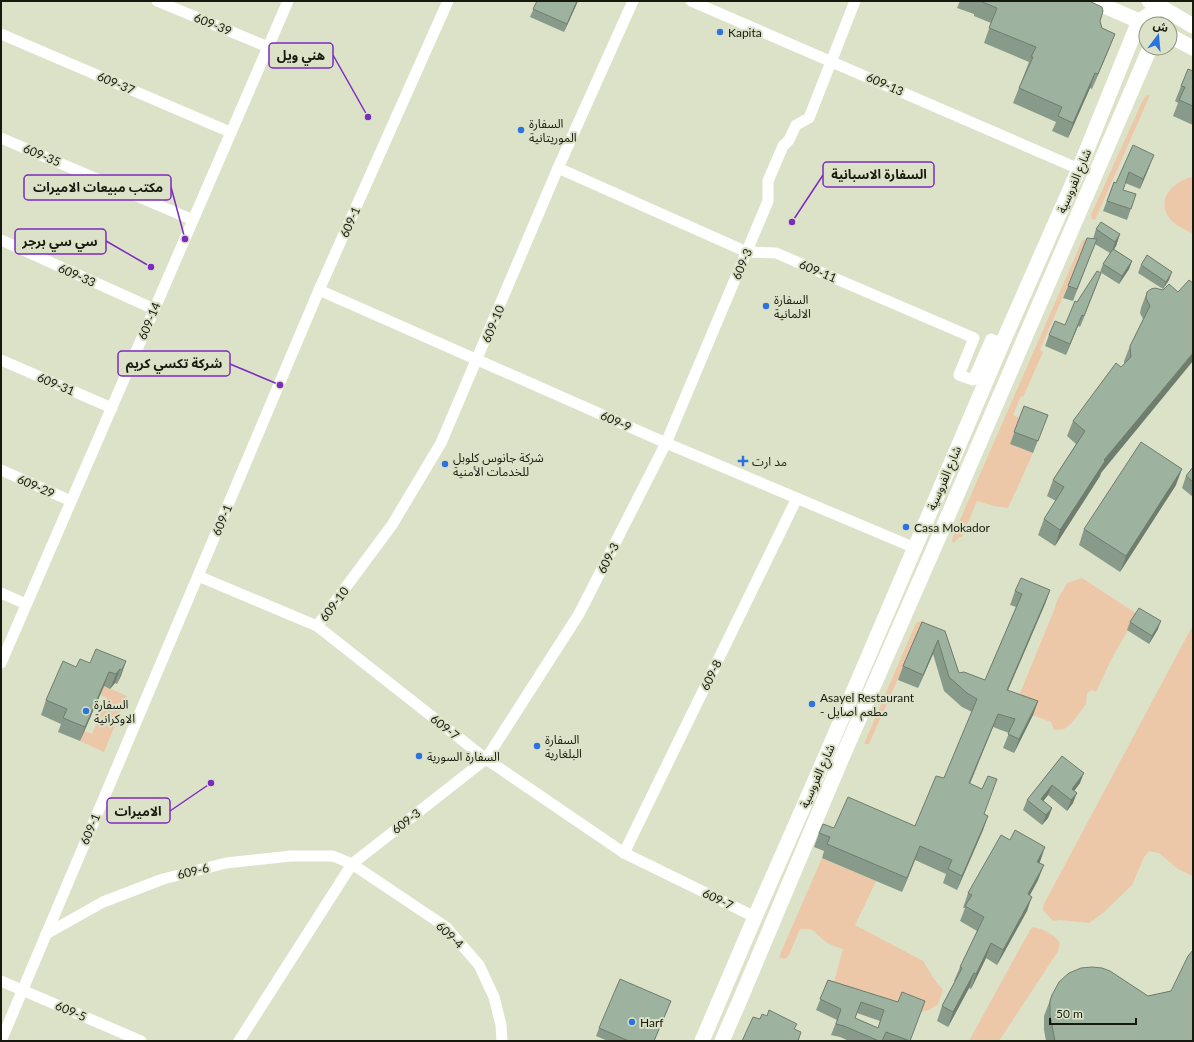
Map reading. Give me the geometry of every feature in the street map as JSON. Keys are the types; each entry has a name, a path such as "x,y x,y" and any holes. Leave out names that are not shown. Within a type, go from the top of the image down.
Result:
{"street":[{"name":"609-39","path":"157,1 268,47"},
{"name":"609-14","path":"1,662 288,1"},
{"name":"609-1","path":"1,1041 319,290 448,1"},
{"name":"609-10","path":"317,626 392,525 441,443 558,168 633,1"},
{"name":"609-13","path":"691,1 1080,169"},
{"name":"609-3","path":"238,1041 352,864 486,759 579,614 666,443 768,201 768,181 783,146 789,140 796,126 809,118 855,1"},
{"path":"1093,1 1138,20"},
{"path":"1148,16 1158,3"},
{"path":"1158,3 1159,16"},
{"path":"1158,3 1193,26"},
{"name":"609-37","path":"1,34 230,132"},
{"name":"شارع الفروسية","path":"702,1041 1002,344 1138,34"},
{"path":"1178,40 1193,48"},
{"name":"شارع الفروسية","path":"722,1041 841,760 1147,56"},
{"name":"609-35","path":"1,138 193,220"},
{"name":"609-11","path":"558,168 746,252 776,253 974,338 959,374 973,380 991,339 1002,344"},
{"name":"609-33","path":"1,240 154,309"},
{"name":"609-9","path":"319,290 666,443 915,548"},
{"name":"609-31","path":"1,360 112,408"},
{"name":"609-29","path":"1,470 71,501"},
{"name":"609-8","path":"624,853 797,498"},
{"name":"609-7","path":"198,576 317,626 486,759 624,853 755,917"},
{"path":"1,593 26,604"},
{"path":"827,753 841,760"},
{"name":"609-6","path":"46,934 103,902 163,879 226,863 291,856 332,856 352,864"},
{"name":"609-4","path":"352,864 446,927 479,965 494,997 501,1025 502,1041"},
{"name":"609-5","path":"1,980 141,1041"}],"shaded area":[{"path":"1150,95 1095,220 1092,219 1091,215 1143,100 1146,96"},
{"path":"1191,177 1193,179 1193,234 1171,220 1166,213 1165,206 1165,200 1172,188"},
{"path":"1085,239 1092,241 1082,252 1040,350 1043,352 1023,397 1021,396 1013,415 1020,418 1010,444 1033,453 1008,508 977,501 962,537 959,537 954,543 952,541 953,536 1082,241"},
{"path":"1082,578 1137,614 1112,658 1096,692 1092,690 1087,693 1086,704 1072,723 1064,729 1054,730 1051,722 1014,708 1058,599 1067,583"},
{"path":"924,620 869,744 864,744 916,623"},
{"path":"1193,625 1193,876 1178,869 1159,853 1149,851 1144,857 1132,885 1104,912 1089,923 1060,920 1053,921 1043,910 1044,904"},
{"path":"104,686 127,696 104,752 80,741 84,731 92,734 107,698 100,695"},
{"path":"822,858 876,881 855,925 923,961 943,990 938,1004 929,1010 921,1012 898,1003 831,993 843,949 829,944 809,929 800,929 789,955 785,959 779,957"},
{"path":"1033,927 1055,937 1060,943 1058,951 999,1041 969,1041 1030,930"}],"building":[{"path":"537,1 577,1 567,24 533,9"},
{"path":"980,1 1089,1 1102,7 1103,11 1100,21 1102,28 1115,34 1098,74 1095,73 1073,123 1058,116 1062,107 1019,88 1036,47 989,28 997,8"},
{"path":"1188,69 1193,71 1193,106 1179,100 1185,87 1181,86"},
{"path":"1133,145 1154,155 1143,179 1129,172 1123,190 1136,194 1131,209 1107,201 1114,182 1116,183"},
{"path":"1101,222 1120,234 1115,242 1096,229"},
{"path":"1087,238 1097,239 1077,289 1068,286"},
{"path":"1113,249 1132,261 1122,276 1103,264"},
{"path":"1147,255 1172,272 1166,282 1141,265"},
{"path":"1097,271 1101,273 1084,316 1082,315 1070,344 1049,335 1055,321 1065,325 1075,301 1077,302"},
{"path":"1189,280 1193,283 1193,353 1104,460 1105,461 1060,530 1044,519 1064,487 1053,480 1085,431 1073,421 1116,363 1121,367 1131,357 1130,346 1150,306 1146,298 1147,292 1155,288 1163,290 1169,284 1178,292"},
{"path":"1024,406 1048,415 1038,441 1014,432"},
{"path":"1141,442 1182,469 1126,556 1084,529"},
{"path":"1193,467 1193,482 1186,476"},
{"path":"1021,578 1050,590 1007,690 1038,701 1019,739 1008,734 1015,719 998,714 969,783 982,789 988,776 997,779 984,814 988,816 962,876 948,869 952,860 920,846 907,878 827,844 830,837 819,833 823,824 834,828 848,797 915,826 936,776 944,778 977,699 967,693 949,677 938,640 923,675 903,666 922,622 945,631 959,673 964,672 985,680 1022,594 1015,591"},
{"path":"1139,608 1161,621 1152,636 1130,622"},
{"path":"96,649 126,661 122,670 120,669 116,674 109,672 85,727 63,718 67,709 46,700 63,661 76,667 80,659 90,663"},
{"path":"1062,756 1084,773 1072,789 1077,793 1071,800 1052,785 1041,799 1052,808 1046,815 1027,800"},
{"path":"1015,830 1045,847 1037,862 1044,865 1028,894 1032,897 1003,950 991,943 976,974 974,973 953,1012 942,1006 962,968 960,967 984,917 965,906 972,895 968,893 1001,835 1010,840"},
{"path":"1193,950 1193,1041 1055,1041 1050,1015 1050,1001 1059,982 1069,973 1081,968 1102,968 1110,971 1148,996 1171,991 1188,956"},
{"name":"Harf","path":"620,979 671,1001 654,1041 629,1041 599,1028"},
{"path":"828,980 898,1002 902,992 925,1001 910,1041 886,1032 882,1041 879,1041 836,1024 841,1009 820,999","holes":["861,1002 884,1010 878,1028 855,1018"]},
{"path":"769,1010 797,1024 794,1029 801,1032 798,1041 742,1041 753,1017 760,1019 762,1014 767,1016"}],"place":[{"name":"Kapita","path":"720,32"},
{"name":"هني ويل","path":"368,117"},
{"name":"السفارة الموريتانية","path":"521,130"},
{"name":"السفارة الاسبانية","path":"792,222"},
{"name":"مكتب مبيعات الاميرات","path":"185,239"},
{"name":"سي سي برجر","path":"151,267"},
{"name":"السفارة الالمانية","path":"766,306"},
{"name":"شركة تكسي كريم","path":"280,385"},
{"name":"مد ارت","path":"743,461"},
{"name":"شركة جانوس كلوبل للخدمات الأمنية","path":"445,464"},
{"name":"Casa Mokador","path":"906,527"},
{"name":"Asayel Restaurant - مطعم اصايل","path":"812,704"},
{"name":"السفارة الاوكرانية","path":"86,711"},
{"name":"السفارة البلغارية","path":"537,746"},
{"name":"السفارة السورية","path":"419,756"},
{"name":"الاميرات","path":"211,783"},
{"name":"Harf","path":"632,1022"}]}
